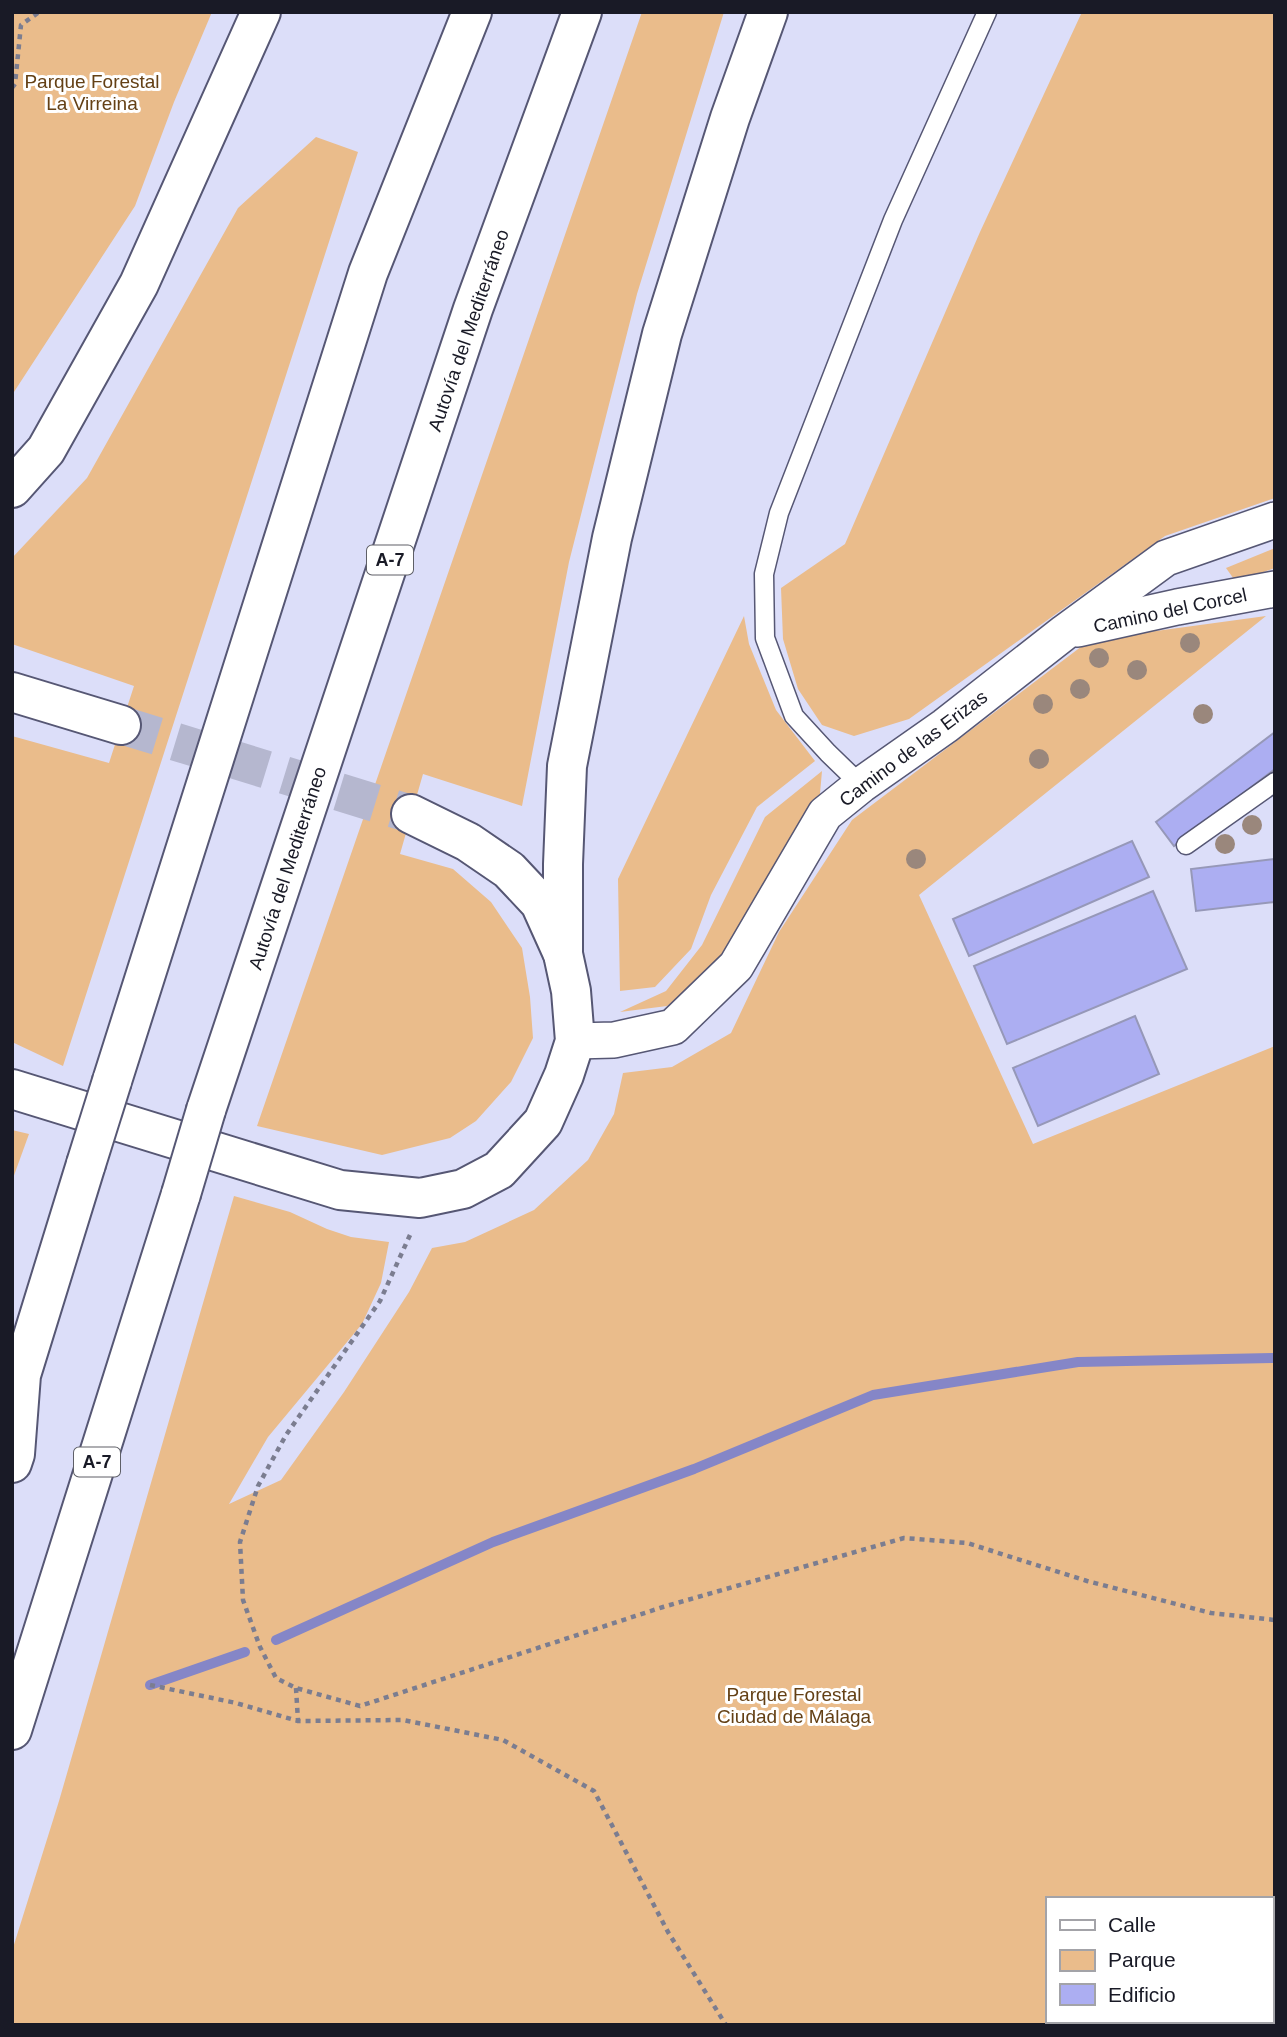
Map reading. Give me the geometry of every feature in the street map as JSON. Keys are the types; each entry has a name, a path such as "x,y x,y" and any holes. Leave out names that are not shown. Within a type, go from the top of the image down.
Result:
{"main road":[{"path":"12,488 46,450 139,284 261,12"},
{"path":"12,1463 15,1454 17,1381 111,1081 368,273 472,12"},
{"name":"Autovía del Mediterráneo","path":"12,1730 206,1110 473,309 582,12"},
{"path":"563,954 567,766 611,538 662,334 730,118 768,12"},
{"path":"12,692 121,725"},
{"path":"12,1089 340,1190 420,1199 463,1189 499,1170 543,1122 564,1075 575,1041 571,991 563,954 540,903 509,870 468,842 411,814"}],"street":[{"name":"Camino de las Erizas","path":"575,1041 614,1040 673,1027 736,966 825,814 861,785 946,726 1065,632 1166,558 1275,520"},
{"name":"Camino del Corcel","path":"1065,632 1275,589"}],"lane":[{"path":"861,785 794,716 765,638 764,574 779,513 893,220 987,12"},
{"path":"1186,845 1275,782"}],"path":[{"path":"12,88 15,84 21,25 39,12"},
{"path":"420,1199 408,1242 380,1301 286,1435 258,1486 240,1542 243,1600 260,1647 276,1678 296,1688 360,1706 663,1607 904,1538 967,1543 1087,1581 1211,1613 1275,1620"},
{"path":"150,1685 236,1703 298,1721 403,1720 503,1740 594,1791 668,1932 726,2025"},
{"path":"296,1688 298,1721"}],"green space":[{"name":"Parque Forestal La Virreina","path":"12,12 212,12 174,102 135,206 12,395"},
{"path":"642,12 724,12 637,294 569,562 522,806 423,774 400,854 453,869 491,902 522,948 533,1038 511,1082 476,1121 450,1138 382,1155 257,1126"},
{"path":"1082,12 1275,12 1275,498 1165,536 909,719 854,736 822,725 798,689 783,639 781,588 845,544 980,232"},
{"path":"316,137 358,152 63,1066 12,1042 12,736 109,763 134,686 12,644 12,558 87,478 238,208"},
{"path":"1275,548 1275,568 1236,582 1226,568"},
{"path":"744,616 749,644 776,710 815,761 757,807 711,895 691,949 655,987 620,991 618,879"},
{"name":"Parque Forestal Ciudad de Málaga","path":"1266,616 919,895 1033,1144 1275,1046 1275,2025 12,2025 12,1951 59,1801 234,1196 290,1212 351,1237 389,1242 381,1283 362,1324 268,1437 229,1504 281,1480 344,1392 409,1292 432,1248 465,1242 534,1210 588,1160 614,1114 623,1073 672,1067 731,1033 779,932 852,820 1090,640"},
{"path":"822,771 819,805 708,976 667,1006 620,1012 666,991 702,945 765,817"},
{"path":"12,1130 29,1134 12,1181"}],"building":[{"path":"1275,732 1275,769 1174,846 1156,822"},
{"path":"1132,841 1149,877 969,956 953,919"},
{"path":"1275,859 1275,902 1196,911 1191,869"},
{"path":"1153,891 1187,969 1007,1044 974,966"},
{"path":"1135,1016 1159,1074 1038,1126 1013,1068"}],"waterway":[{"path":"276,1640 493,1542 694,1469 873,1395 1078,1362 1275,1358"},
{"path":"150,1685 245,1652"}],"tunnel":[{"path":"121,725 411,814"}]}
